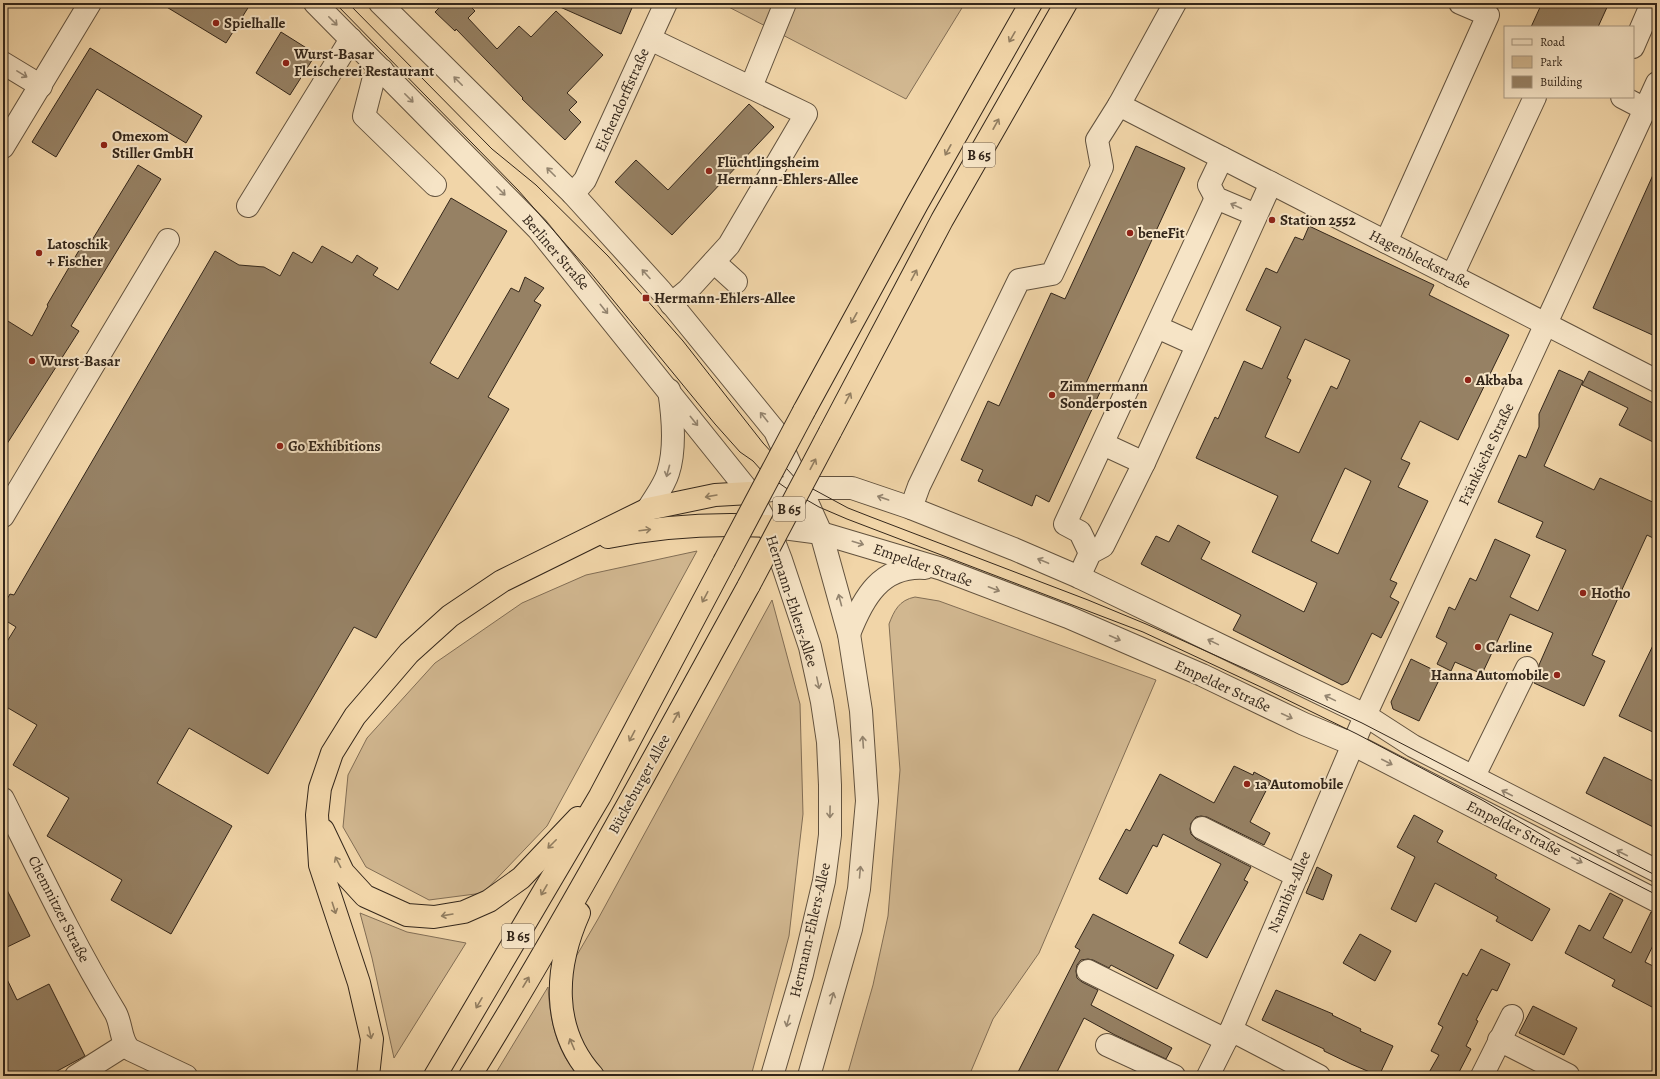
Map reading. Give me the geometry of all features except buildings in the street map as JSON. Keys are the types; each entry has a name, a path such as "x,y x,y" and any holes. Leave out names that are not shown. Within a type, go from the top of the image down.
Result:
{"highway":[{"name":"Bückeburger Allee","path":"435,1076 600,796 804,411 917,204 1032,3"},
{"name":"Bückeburger Allee","path":"470,1076 546,949 617,824 749,585 942,220 1066,3"},
{"path":"368,1076 372,1039 359,983 320,865 317,815 320,788 332,753 355,716 409,653 450,616 502,581 648,509 715,494 750,493"},
{"path":"579,542 641,530 709,524 768,526"},
{"path":"317,815 326,839 343,872 365,896 406,915 434,917 464,912 489,901 521,878 546,849 600,796"},
{"path":"593,1076 584,1066 573,1048 566,1029 561,1009 560,984 570,934 617,824"}],"street":[{"name":"Berliner Straße","path":"315,3 538,229 580,278 750,493 768,526"},
{"name":"Eichendorffstraße","path":"573,194 585,180 666,3"},
{"path":"751,88 785,3"},
{"path":"911,508 918,486 1019,280 1052,274 1102,167 1097,140 1119,105 1175,3"},
{"path":"1386,242 1488,15 1460,3"},
{"path":"1634,45 1652,3"},
{"path":"3,147 41,86 85,5"},
{"path":"386,5 573,194 672,304 775,431 821,532 849,634 861,711 866,808 858,889 851,929 808,1076"},
{"path":"248,206 350,39"},
{"path":"650,39 806,114 729,246 688,290 672,304"},
{"path":"3,63 41,86"},
{"path":"382,70 373,81 364,116 435,185"},
{"name":"Fränkische Straße","path":"1352,744 1657,83"},
{"path":"1452,276 1535,98"},
{"path":"1624,98 1645,109"},
{"name":"Hagenbleckstraße","path":"1119,105 1657,381"},
{"path":"1222,158 1209,185 1216,198 1256,215"},
{"path":"1079,577 1090,553 1103,546 1144,463 1271,182"},
{"path":"1090,553 1080,532 1065,524 1216,198"},
{"path":"3,516 168,240"},
{"path":"714,262 736,282"},
{"path":"1157,327 1197,345"},
{"path":"648,509 668,473 671,457 672,414 669,390"},
{"path":"733,524 780,440"},
{"path":"1103,444 1144,463"},
{"path":"750,493 802,488"},
{"name":"Empelder Straße","path":"802,488 852,488 911,508 1079,577 1365,715 1414,746 1657,871"},
{"name":"Empelder Straße","path":"768,526 821,532 942,569 1068,617 1202,676 1304,724 1352,744 1657,901"},
{"name":"Hermann-Ehlers-Allee","path":"768,526 781,560 810,648 826,729 830,784 830,835 824,881 802,974 772,1076"},
{"path":"849,634 859,609 877,584 897,570 917,567 942,569"},
{"path":"1474,776 1526,668"},
{"name":"Namibia-Allee","path":"1208,1076 1229,1035 1352,744"},
{"name":"Chemnitzer Straße","path":"3,799 89,969 118,1017 125,1045"},
{"path":"1202,828 1297,876"},
{"path":"1088,970 1319,1076"},
{"path":"1482,1076 1512,1016"},
{"path":"1499,1040 1568,1074"},
{"path":"76,1076 125,1045 137,1053 186,1076"},
{"path":"1107,1045 1174,1076"}],"green space":[{"path":"721,3 965,3 906,99"},
{"path":"697,551 547,826 483,893 429,900 366,867 343,827 348,775 367,738 435,663 522,603 586,575"},
{"path":"915,597 939,601 1156,680 1039,953 993,1019 969,1076 847,1076 873,985 888,916 900,770 889,624 895,611 901,603 909,598"},
{"path":"772,600 800,704 803,814 789,936 751,1076 593,1076 560,984 598,919"},
{"path":"360,913 407,932 466,943 394,1058 372,958"},
{"path":"548,987 550,1011 560,1046 571,1067 579,1076 494,1076"}],"tram line":[{"path":"335,3 518,190 590,272 715,424 740,452 753,461 762,471 786,488 819,507 847,519 1143,632 1263,688 1357,734 1482,800 1561,846 1657,895"},
{"path":"348,3 492,149 536,185 608,256 683,341 763,443 798,481 848,508 1088,600 1146,624 1261,676 1362,723 1657,876"}],"place":[{"name":"Spielhalle","path":"216,23"},
{"name":"Wurst-Basar Fleischerei Restaurant","path":"286,63"},
{"name":"Omexom Stiller GmbH","path":"104,145"},
{"name":"Flüchtlingsheim Hermann-Ehlers-Allee","path":"709,171"},
{"name":"Station 2552","path":"1272,220"},
{"name":"beneFit","path":"1130,233"},
{"name":"Latoschik + Fischer","path":"39,253"},
{"name":"Hermann-Ehlers-Allee","path":"646,298"},
{"name":"Wurst-Basar","path":"32,361"},
{"name":"Akbaba","path":"1468,380"},
{"name":"Zimmermann Sonderposten","path":"1052,395"},
{"name":"Go Exhibitions","path":"280,446"},
{"name":"Hotho","path":"1583,593"},
{"name":"Carline","path":"1478,647"},
{"name":"Hanna Automobile","path":"1557,675"},
{"name":"1a Automobile","path":"1247,784"}]}
